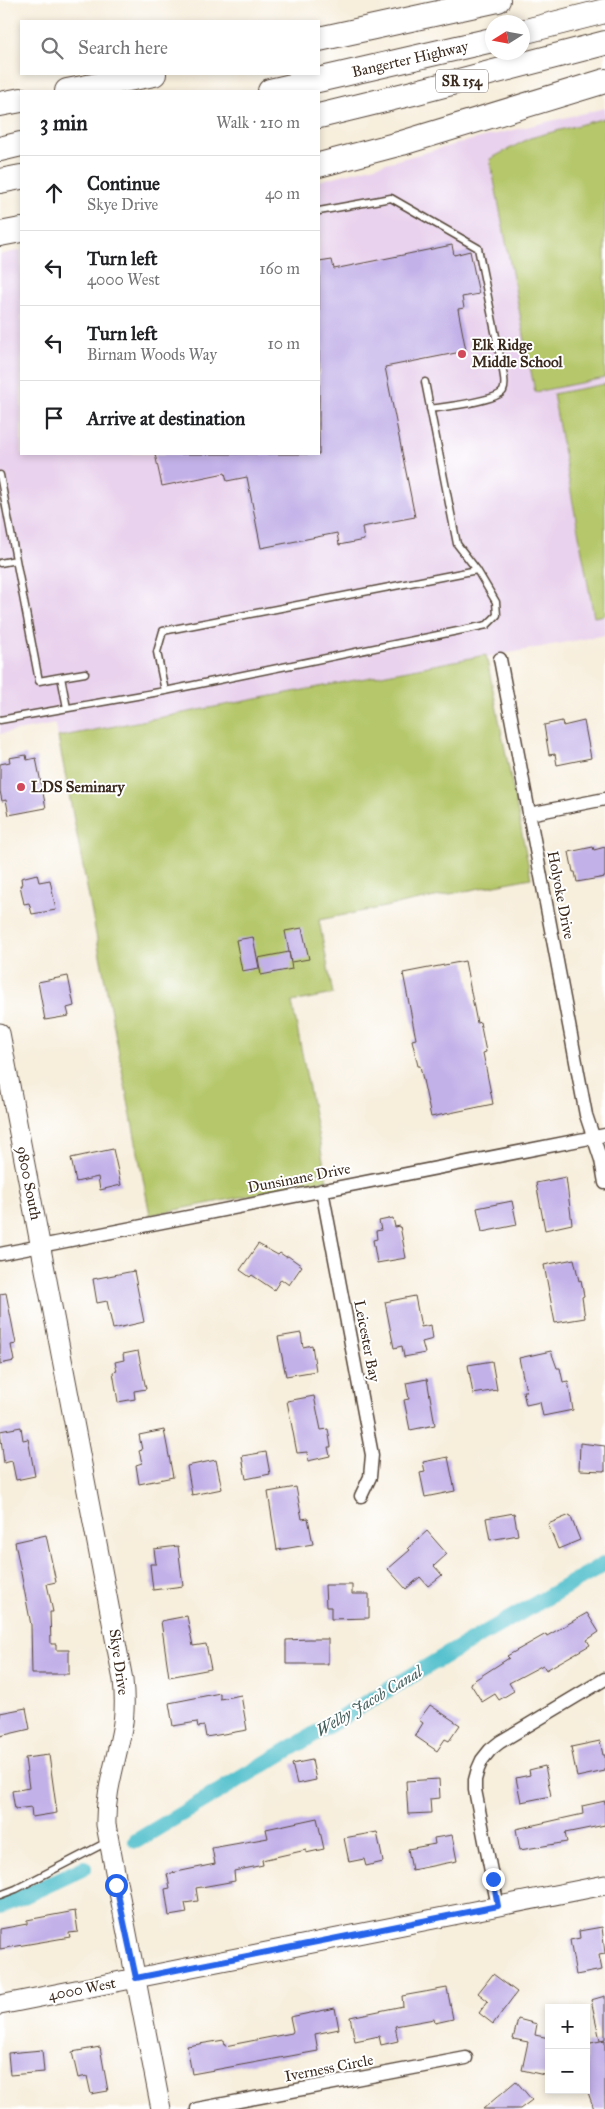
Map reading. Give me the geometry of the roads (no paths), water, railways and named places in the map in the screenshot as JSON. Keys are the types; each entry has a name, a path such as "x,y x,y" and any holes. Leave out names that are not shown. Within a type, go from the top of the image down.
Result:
{"highway":[{"path":"320,39 498,0"},
{"path":"530,30 605,11"},
{"name":"Bangerter Highway","path":"274,90 485,42"},
{"name":"SR 154","path":"320,116 413,94 605,43"},
{"path":"72,90 149,75"},
{"path":"320,165 402,143 605,81"},
{"path":"0,104 20,100"},
{"path":"0,149 20,144"},
{"path":"0,182 20,177"},
{"path":"0,234 20,230"}],"main road":[{"name":"9800 South","path":"0,1033 42,1246"},
{"name":"Skye Drive","path":"42,1246 123,1680 122,1732 110,1778 106,1805 108,1842 160,2109"},
{"name":"4000 West","path":"0,2005 605,1886"}],"street":[{"name":"Holyoke Drive","path":"500,659 586,1115 599,1136 600,1160 605,1183"},
{"path":"529,814 605,799"},
{"name":"Dunsinane Drive","path":"0,1254 599,1136"},
{"name":"Leicester Bay","path":"322,1190 372,1456 370,1477 361,1496"},
{"path":"498,1906 475,1790 475,1780 482,1760 500,1742 605,1680"},
{"name":"Iverness Circle","path":"197,2109 466,2058"}],"lane":[{"path":"320,211 391,198 478,248 505,382 503,390 498,395 488,398 430,409"},
{"path":"0,720 165,691 487,625 497,615 496,602 477,570 457,544 425,382"},
{"path":"0,475 39,682 85,672"},
{"path":"0,563 16,560"},
{"path":"165,691 157,652 163,631 477,570"},
{"path":"61,677 67,708"},
{"path":"0,1895 16,1890 108,1842"}],"waterway":[{"name":"Welby Jacob Canal","path":"136,1841 443,1657 605,1564"},
{"name":"Welby Jacob Canal","path":"0,1907 84,1868"}],"place":[{"name":"Elk Ridge Middle School","path":"462,354"},
{"name":"LDS Seminary","path":"21,787"}]}
